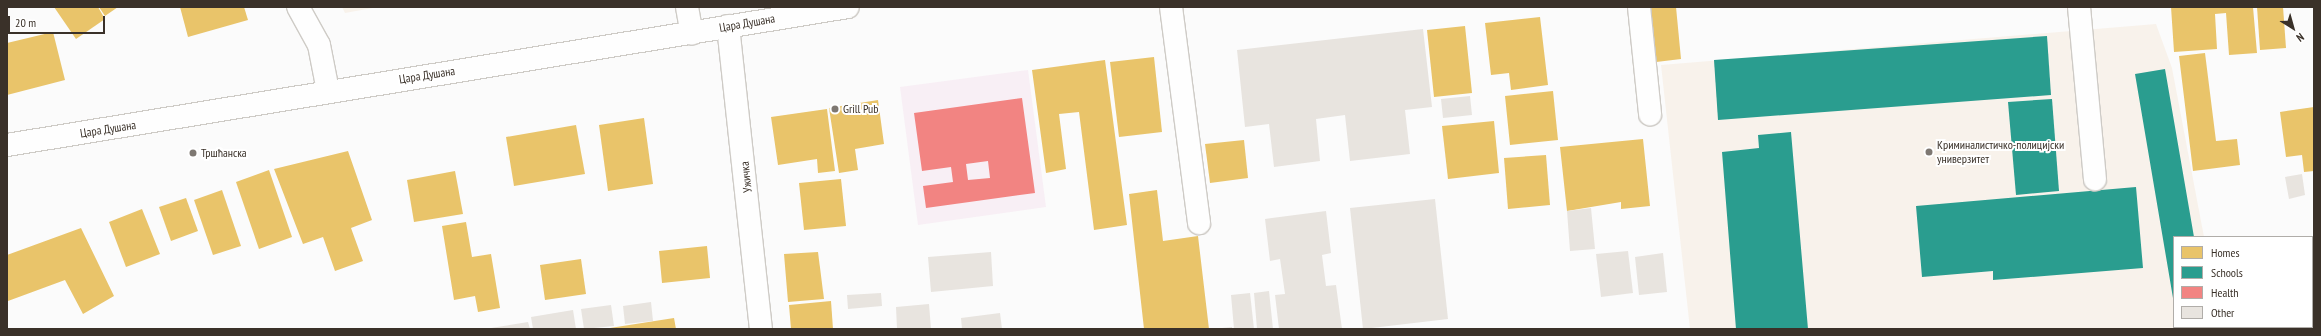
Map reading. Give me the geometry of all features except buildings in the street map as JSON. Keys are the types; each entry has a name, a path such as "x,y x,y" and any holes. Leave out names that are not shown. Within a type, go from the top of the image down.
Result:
{"main road":[{"path":"298,7 319,44 328,91"},
{"path":"687,7 692,34"},
{"name":"Цара Душана","path":"7,145 328,91 692,34 728,26 848,7"},
{"path":"1171,7 1199,223"},
{"path":"1639,7 1650,114"},
{"path":"2079,7 2095,179"},
{"name":"Ужичка","path":"728,26 761,329"}],"shaded area":[{"path":"342,7 378,7 345,13"},
{"name":"Криминалистичко-полицијски универзитет","path":"2156,24 2172,68 2204,236 2173,236 2173,328 2222,329 1690,329 1661,65"},
{"path":"1028,70 1046,207 918,225 900,87"}],"place":[{"name":"Grill Pub","path":"835,109"},
{"name":"Криминалистичко-полицијски универзитет","path":"1929,152"},
{"name":"Тршћанска","path":"193,153"}]}
